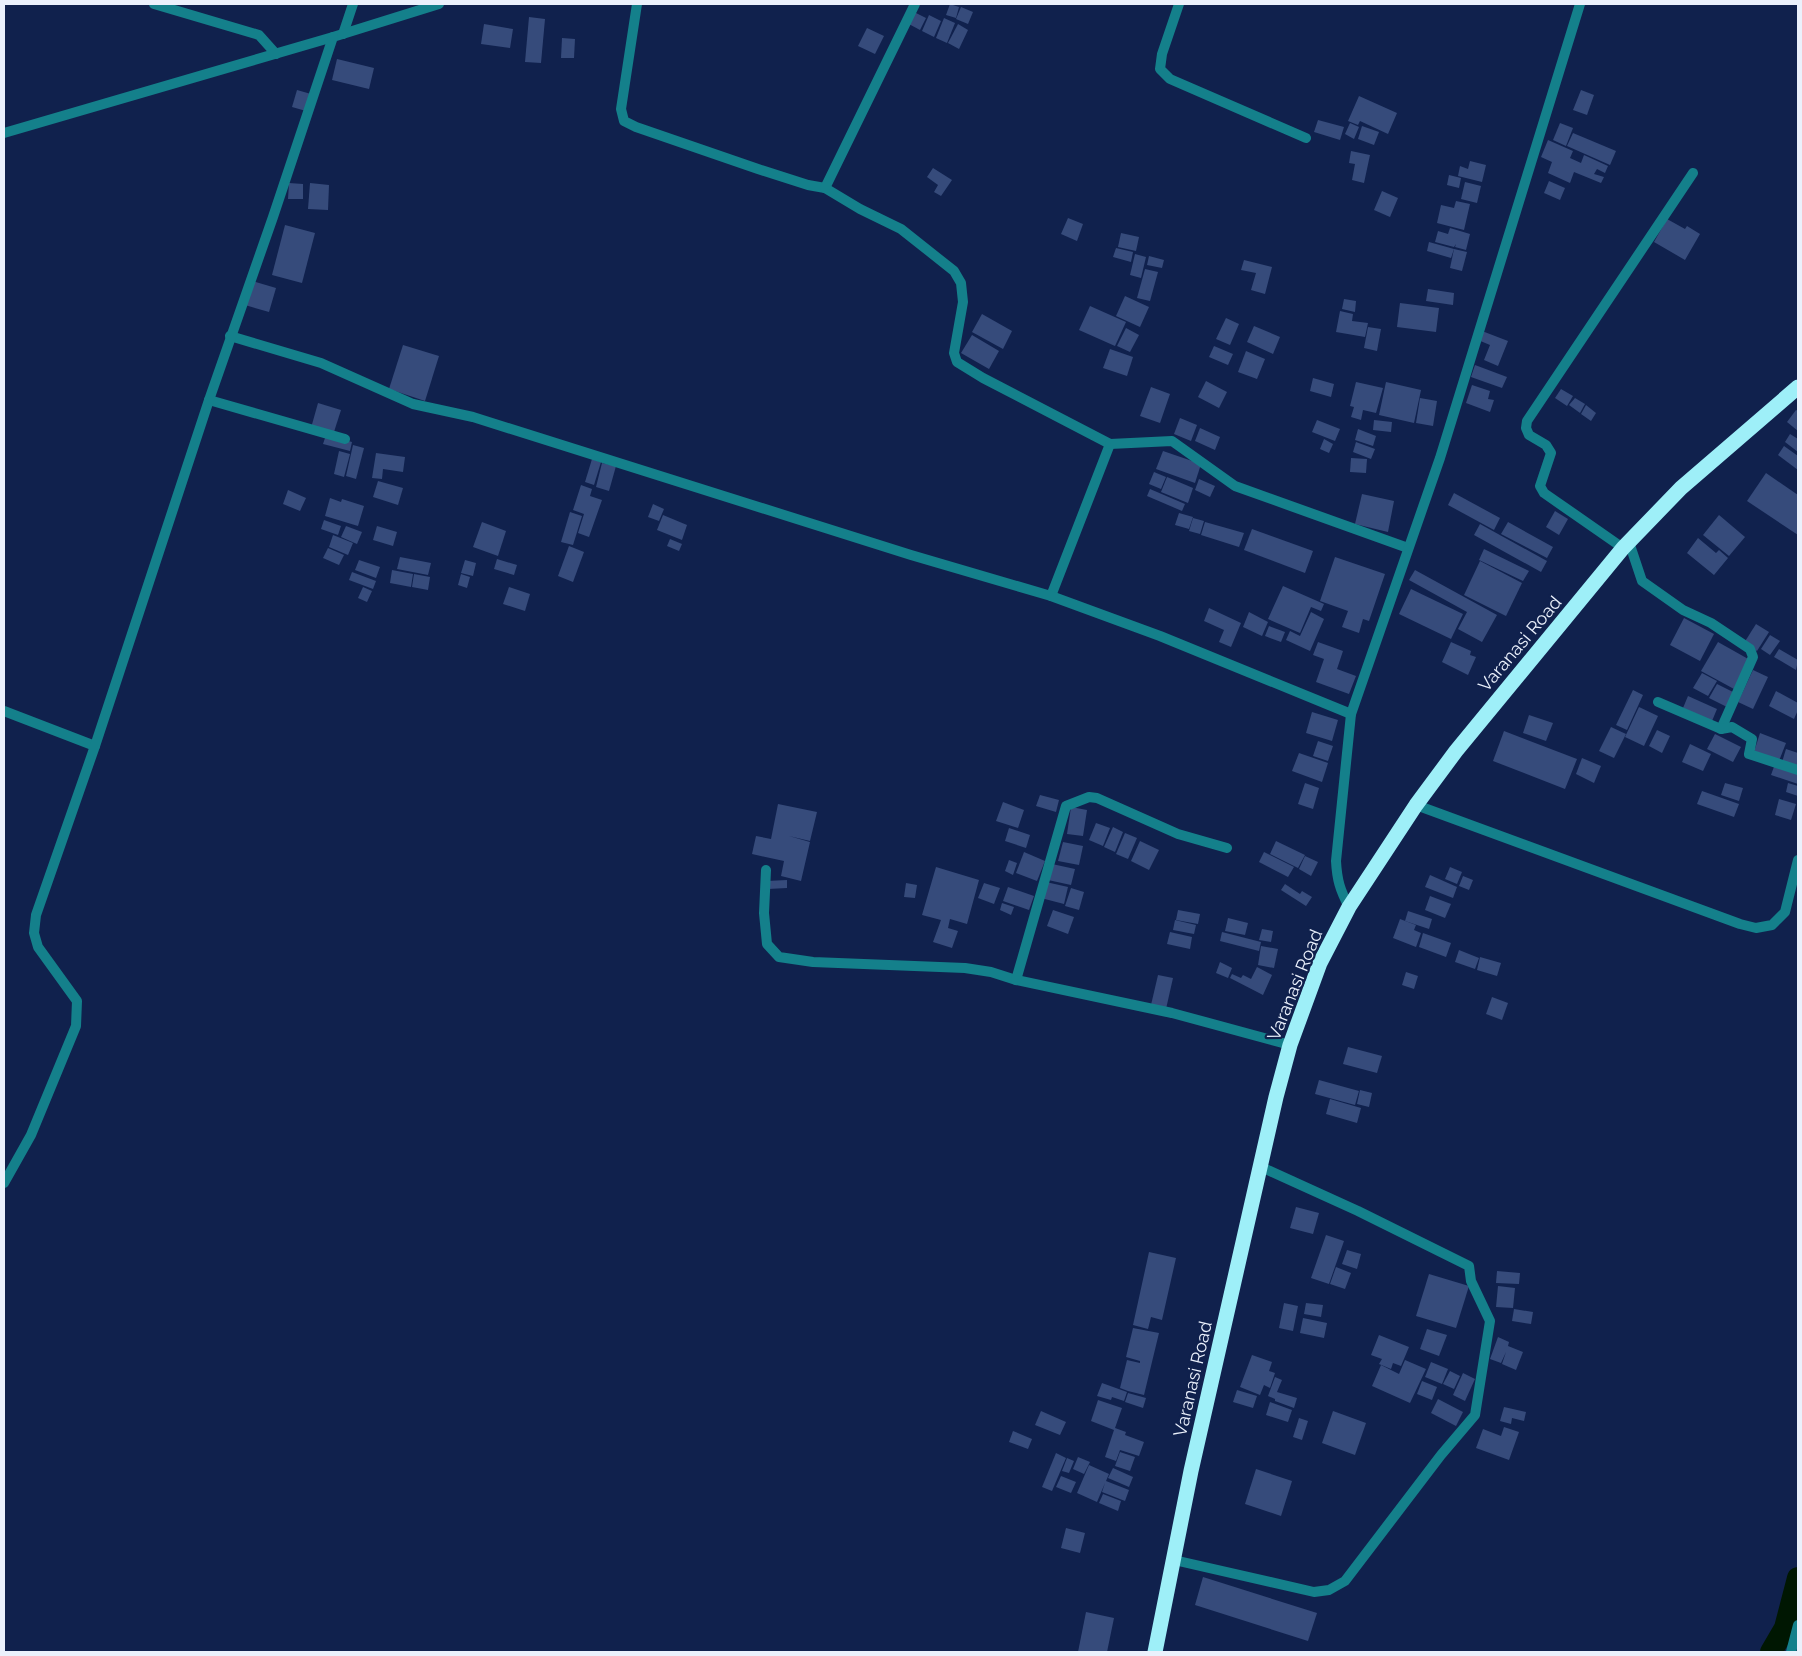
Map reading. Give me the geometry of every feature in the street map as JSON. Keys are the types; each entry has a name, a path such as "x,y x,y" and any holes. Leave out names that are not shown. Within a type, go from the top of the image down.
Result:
{"highway":[{"name":"Varanasi Road","path":"1156,1652 1191,1471 1259,1166 1290,1045 1320,963 1349,907 1416,805 1456,751 1626,545 1681,488 1798,388"}],"street":[{"path":"154,4 259,35 276,54"},
{"path":"4,1183 31,1135 76,1026 77,1001 38,947 34,933 36,915 95,746 230,336 338,36 352,4"},
{"path":"4,133 338,36 439,4"},
{"path":"637,4 621,109 624,121 636,127 758,169 808,185 825,188 860,209 901,229 954,271 961,283 964,293 954,353 956,362 1110,444 1172,441 1235,486 1408,548"},
{"path":"825,188 915,4"},
{"path":"1179,4 1162,54 1160,69 1170,79 1306,138"},
{"path":"1349,907 1340,890 1336,861 1351,714 1440,458 1580,4"},
{"path":"1693,173 1527,421 1526,428 1529,434 1546,445 1551,453 1540,486 1544,493 1626,545 1642,581 1683,610 1711,623 1750,650 1753,657 1721,729"},
{"path":"230,336 322,363 413,404 473,416 911,555 1051,596 1160,636 1351,714"},
{"path":"209,400 345,439"},
{"path":"1051,596 1110,444"},
{"path":"1658,702 1721,729 1732,727 1752,739 1749,754 1798,770"},
{"path":"4,711 95,746"},
{"path":"1016,980 1066,806 1089,798 1097,798 1178,834 1227,848"},
{"path":"1416,805 1740,924 1756,928 1772,925 1785,912 1798,860"},
{"path":"766,870 764,913 767,944 780,956 813,962 965,968 991,972 1016,980 1172,1013 1290,1045"},
{"path":"1174,1560 1314,1592 1329,1590 1345,1581 1441,1454 1475,1415 1490,1321 1471,1281 1469,1266 1358,1211 1259,1166"},
{"path":"1791,1652 1798,1625"}],"building":[{"path":"950,4 959,7 956,18 946,15"},
{"path":"961,7 973,12 968,24 956,19"},
{"path":"912,11 926,18 920,30 907,23"},
{"path":"929,15 941,21 934,37 922,31"},
{"path":"529,17 545,19 541,63 525,62"},
{"path":"944,18 955,23 947,43 936,38"},
{"path":"484,24 513,29 510,48 481,44"},
{"path":"958,24 968,30 959,49 948,43"},
{"path":"867,28 884,36 875,54 858,46"},
{"path":"562,38 575,39 574,58 561,58"},
{"path":"337,59 374,68 369,89 332,80"},
{"path":"297,90 311,94 306,111 292,107"},
{"path":"1581,90 1594,95 1587,115 1573,110"},
{"path":"1359,96 1397,113 1388,134 1360,121 1358,125 1348,121"},
{"path":"1318,120 1344,127 1340,140 1314,132"},
{"path":"1350,123 1359,127 1354,139 1345,134"},
{"path":"1560,123 1573,128 1566,146 1553,140"},
{"path":"1362,126 1379,132 1374,145 1358,139"},
{"path":"1573,133 1616,151 1610,165 1567,146"},
{"path":"1548,140 1573,151 1570,158 1581,163 1584,155 1608,166 1605,173 1597,169 1594,174 1604,177 1601,183 1574,172 1570,183 1548,173 1552,162 1541,157"},
{"path":"1351,151 1370,155 1364,183 1352,180 1355,164 1349,163"},
{"path":"1470,161 1486,165 1482,182 1458,176 1460,166 1468,169"},
{"path":"933,168 952,180 941,196 934,192 938,185 927,177"},
{"path":"1449,175 1461,178 1459,188 1447,185"},
{"path":"1549,181 1565,188 1560,200 1544,193"},
{"path":"1465,182 1481,186 1477,203 1461,199"},
{"path":"289,183 303,184 303,199 288,199"},
{"path":"310,183 329,185 328,210 308,209"},
{"path":"1382,191 1398,198 1390,217 1374,210"},
{"path":"1456,201 1470,204 1464,230 1437,223 1441,205 1454,208"},
{"path":"1068,218 1083,224 1077,241 1061,234"},
{"path":"1667,219 1685,229 1687,226 1700,234 1685,260 1654,242"},
{"path":"285,225 315,233 302,283 272,275"},
{"path":"1450,228 1470,234 1466,250 1455,247 1456,244 1454,247 1435,242 1438,231 1448,234"},
{"path":"1121,233 1139,237 1136,251 1118,247"},
{"path":"1429,242 1454,249 1451,258 1427,251"},
{"path":"1116,248 1133,252 1131,262 1113,257"},
{"path":"1454,249 1467,252 1462,271 1450,268"},
{"path":"1135,254 1146,257 1141,278 1130,275"},
{"path":"1149,256 1164,260 1162,268 1147,265"},
{"path":"1244,260 1272,267 1265,294 1251,290 1256,273 1241,270"},
{"path":"1145,269 1158,272 1150,301 1137,298"},
{"path":"252,281 276,288 269,312 245,305"},
{"path":"1428,289 1454,293 1453,305 1426,301"},
{"path":"1125,296 1149,307 1140,327 1116,316"},
{"path":"1344,299 1356,301 1355,312 1342,309"},
{"path":"1400,303 1439,308 1436,332 1397,327"},
{"path":"1090,306 1126,322 1115,346 1079,330"},
{"path":"1340,311 1353,314 1352,321 1368,323 1365,337 1336,332"},
{"path":"982,314 1012,331 1003,349 972,332"},
{"path":"1226,318 1239,324 1230,345 1216,339"},
{"path":"1254,326 1280,337 1273,354 1247,342"},
{"path":"1368,327 1381,329 1377,351 1364,348"},
{"path":"1126,328 1139,335 1130,352 1117,346"},
{"path":"1482,331 1508,341 1498,366 1484,360 1490,345 1478,340"},
{"path":"972,335 999,351 989,369 961,353"},
{"path":"403,345 439,356 425,401 389,389"},
{"path":"1214,346 1233,354 1228,365 1209,357"},
{"path":"1110,349 1133,357 1127,376 1103,368"},
{"path":"1246,351 1265,359 1257,379 1238,372"},
{"path":"1475,365 1507,377 1502,388 1471,377"},
{"path":"1313,378 1334,384 1331,397 1310,391"},
{"path":"1206,381 1227,392 1219,408 1198,397"},
{"path":"1356,382 1383,388 1376,413 1363,410 1361,420 1351,417 1354,407 1350,406"},
{"path":"1386,382 1421,390 1414,423 1379,415"},
{"path":"1472,385 1490,391 1488,399 1494,400 1490,412 1466,403"},
{"path":"1151,387 1170,394 1160,423 1140,416"},
{"path":"1561,389 1573,396 1567,406 1555,398"},
{"path":"1420,398 1437,401 1433,426 1416,423"},
{"path":"1575,398 1585,404 1580,413 1569,405"},
{"path":"318,403 341,410 333,435 311,428"},
{"path":"1586,405 1596,413 1591,421 1581,414"},
{"path":"1796,410 1798,411 1798,431 1787,422"},
{"path":"1180,418 1197,425 1191,441 1174,434"},
{"path":"1317,420 1340,429 1335,441 1312,432"},
{"path":"1374,420 1392,422 1391,432 1373,430"},
{"path":"1200,428 1220,437 1215,450 1195,441"},
{"path":"1358,429 1376,436 1373,446 1355,440"},
{"path":"1790,434 1798,439 1798,452 1785,442"},
{"path":"326,435 352,442 350,451 323,444"},
{"path":"1324,439 1333,444 1329,453 1320,449"},
{"path":"1356,442 1375,449 1371,459 1353,452"},
{"path":"353,445 364,448 356,479 346,476"},
{"path":"1784,446 1798,456 1798,470 1778,455"},
{"path":"339,451 350,454 344,477 334,474"},
{"path":"1163,451 1201,464 1195,483 1156,469"},
{"path":"376,453 405,457 403,472 383,469 382,479 372,478"},
{"path":"1351,458 1367,459 1366,473 1350,472"},
{"path":"592,459 601,462 594,485 585,482"},
{"path":"602,463 616,466 609,491 596,487"},
{"path":"1154,472 1166,477 1161,489 1149,484"},
{"path":"1766,473 1798,495 1798,535 1747,501"},
{"path":"1167,477 1193,488 1188,503 1161,492"},
{"path":"1199,479 1215,486 1210,497 1195,490"},
{"path":"378,481 403,488 398,505 373,497"},
{"path":"581,485 592,489 590,496 602,500 589,537 578,533 584,514 573,510"},
{"path":"1150,489 1185,504 1182,511 1147,496"},
{"path":"288,490 306,498 300,511 283,504"},
{"path":"1454,493 1500,518 1494,530 1448,505"},
{"path":"1362,494 1394,501 1388,532 1355,524"},
{"path":"330,498 341,502 342,499 364,506 358,526 325,516"},
{"path":"653,504 664,509 659,521 648,517"},
{"path":"1555,511 1568,519 1559,535 1546,527"},
{"path":"570,512 582,516 573,545 561,542"},
{"path":"1179,513 1193,517 1189,529 1175,525"},
{"path":"663,515 687,525 682,540 657,530"},
{"path":"1719,515 1745,537 1729,556 1703,535"},
{"path":"1193,518 1204,521 1200,534 1189,531"},
{"path":"324,520 341,526 338,535 321,529"},
{"path":"482,522 506,531 498,556 473,547"},
{"path":"1205,522 1244,533 1239,547 1201,535"},
{"path":"1508,522 1553,547 1547,558 1501,534"},
{"path":"1480,524 1547,561 1541,572 1474,535"},
{"path":"346,526 362,532 357,544 341,537"},
{"path":"377,526 397,532 393,546 373,540"},
{"path":"1252,529 1313,551 1305,573 1244,550"},
{"path":"333,535 353,543 348,555 329,547"},
{"path":"1698,538 1716,553 1719,550 1728,558 1714,575 1687,553"},
{"path":"670,539 682,544 679,551 667,546"},
{"path":"569,546 584,552 573,582 558,576"},
{"path":"328,548 344,555 339,565 323,558"},
{"path":"1484,549 1529,571 1523,581 1479,560"},
{"path":"400,557 431,563 428,575 397,569"},
{"path":"1335,557 1385,574 1369,621 1363,619 1359,633 1342,627 1348,611 1320,601"},
{"path":"497,559 517,565 514,575 494,569"},
{"path":"359,560 380,567 376,578 355,570"},
{"path":"465,560 476,563 473,576 461,573"},
{"path":"1480,561 1522,583 1506,616 1464,595"},
{"path":"392,570 413,574 411,587 390,583"},
{"path":"1415,570 1497,615 1482,642 1458,629 1467,612 1409,580"},
{"path":"352,572 376,581 373,589 349,580"},
{"path":"414,574 430,577 428,590 412,587"},
{"path":"461,574 470,577 467,588 458,585"},
{"path":"1283,586 1324,604 1321,611 1311,607 1300,633 1268,619"},
{"path":"363,587 372,591 367,602 358,598"},
{"path":"509,587 530,594 525,611 503,604"},
{"path":"1411,589 1463,614 1451,639 1399,614"},
{"path":"1209,608 1241,623 1231,647 1219,642 1224,630 1204,621"},
{"path":"1249,612 1268,622 1262,636 1243,627"},
{"path":"1311,612 1324,619 1310,651 1286,640 1290,631 1300,636"},
{"path":"1684,618 1714,634 1700,661 1670,645"},
{"path":"1756,624 1769,632 1757,651 1744,643"},
{"path":"1269,626 1285,632 1281,642 1265,636"},
{"path":"1770,635 1780,641 1770,655 1761,649"},
{"path":"1318,642 1343,651 1337,669 1356,676 1349,694 1316,682 1324,659 1313,655"},
{"path":"1451,642 1471,651 1470,655 1476,657 1468,675 1442,662"},
{"path":"1718,642 1750,660 1734,689 1701,671"},
{"path":"1779,649 1798,660 1796,670 1774,657"},
{"path":"1753,670 1768,677 1753,709 1738,702"},
{"path":"1702,673 1717,681 1708,696 1693,688"},
{"path":"1717,684 1735,693 1727,707 1709,698"},
{"path":"1633,690 1643,695 1627,730 1616,725"},
{"path":"1776,691 1798,703 1798,710 1794,719 1769,706"},
{"path":"1688,696 1717,709 1712,721 1683,708"},
{"path":"1639,707 1658,716 1644,746 1625,737"},
{"path":"1312,712 1338,720 1332,741 1306,733"},
{"path":"1529,715 1553,723 1546,741 1523,733"},
{"path":"1611,727 1626,734 1614,758 1599,751"},
{"path":"1657,730 1670,736 1662,753 1649,746"},
{"path":"1504,731 1577,759 1565,789 1493,761"},
{"path":"1760,733 1786,743 1779,761 1754,752"},
{"path":"1715,734 1741,747 1733,762 1707,749"},
{"path":"1318,741 1333,746 1328,761 1313,756"},
{"path":"1690,744 1711,754 1703,771 1682,762"},
{"path":"1786,749 1798,753 1798,767 1782,762"},
{"path":"1299,753 1328,763 1322,782 1292,771"},
{"path":"1582,758 1601,766 1594,783 1576,774"},
{"path":"1775,764 1798,772 1798,784 1771,775"},
{"path":"1305,783 1319,788 1313,809 1298,804"},
{"path":"1725,783 1743,788 1739,801 1721,795"},
{"path":"1788,783 1798,786 1798,796 1786,792"},
{"path":"1702,791 1739,804 1734,817 1697,804"},
{"path":"1040,795 1059,800 1056,812 1036,806"},
{"path":"1779,799 1796,804 1791,820 1775,815"},
{"path":"1003,802 1024,810 1018,828 996,821"},
{"path":"778,804 817,812 810,841 789,836 810,842 801,881 781,876 784,861 752,854 756,836 771,839"},
{"path":"1071,807 1087,810 1083,836 1067,834"},
{"path":"1096,823 1110,828 1103,846 1089,840"},
{"path":"1113,827 1123,832 1115,852 1104,847"},
{"path":"1009,828 1030,835 1026,848 1005,841"},
{"path":"1125,833 1137,838 1128,859 1116,854"},
{"path":"1140,841 1159,850 1149,870 1131,861"},
{"path":"1276,841 1305,855 1298,868 1270,854"},
{"path":"1063,842 1083,846 1079,865 1058,861"},
{"path":"1024,852 1045,861 1037,881 1016,873"},
{"path":"1264,852 1294,867 1288,877 1259,862"},
{"path":"1305,856 1318,862 1311,876 1299,869"},
{"path":"1009,860 1017,863 1013,875 1005,871"},
{"path":"1052,864 1075,869 1071,885 1048,880"},
{"path":"936,867 979,880 967,924 950,919 948,928 958,931 952,948 933,942 941,920 922,915"},
{"path":"1450,867 1462,872 1457,884 1445,879"},
{"path":"1430,875 1457,887 1453,898 1425,887"},
{"path":"1463,876 1473,880 1469,890 1459,886"},
{"path":"787,880 787,888 768,889 767,881"},
{"path":"1046,882 1068,887 1064,904 1041,898"},
{"path":"906,883 917,885 915,898 904,897"},
{"path":"984,883 1000,888 994,904 978,898"},
{"path":"1285,884 1300,894 1302,891 1312,897 1306,906 1281,890"},
{"path":"1008,887 1034,896 1029,910 1003,901"},
{"path":"1071,888 1084,892 1079,910 1065,906"},
{"path":"1430,896 1451,904 1445,918 1425,910"},
{"path":"1002,903 1014,907 1011,915 1000,910"},
{"path":"1053,910 1074,917 1068,934 1047,926"},
{"path":"1178,910 1200,914 1198,924 1176,920"},
{"path":"1408,911 1432,919 1429,929 1405,921"},
{"path":"1228,918 1248,923 1245,935 1225,931"},
{"path":"1400,919 1416,925 1414,930 1421,933 1416,947 1393,938"},
{"path":"1175,920 1196,925 1194,934 1173,930"},
{"path":"1262,929 1273,931 1271,942 1259,940"},
{"path":"1170,932 1192,937 1190,949 1167,944"},
{"path":"1222,932 1261,942 1259,951 1220,941"},
{"path":"1423,933 1451,943 1446,957 1419,947"},
{"path":"1261,946 1278,949 1274,968 1258,965"},
{"path":"1459,950 1479,958 1475,969 1455,962"},
{"path":"1480,957 1501,963 1497,976 1477,970"},
{"path":"1220,962 1232,968 1228,978 1216,973"},
{"path":"1257,967 1272,975 1263,995 1230,978 1232,974 1241,978 1243,975 1251,979"},
{"path":"1406,972 1418,976 1414,989 1402,985"},
{"path":"1158,975 1173,978 1166,1009 1151,1005"},
{"path":"1492,997 1508,1003 1502,1020 1486,1014"},
{"path":"1348,1047 1382,1056 1377,1073 1343,1064"},
{"path":"1319,1080 1359,1091 1355,1105 1315,1094"},
{"path":"1360,1090 1372,1093 1369,1107 1357,1104"},
{"path":"1330,1099 1361,1108 1357,1123 1326,1114"},
{"path":"1296,1207 1319,1213 1313,1234 1290,1228"},
{"path":"1326,1235 1344,1241 1329,1284 1311,1278"},
{"path":"1347,1250 1361,1254 1357,1269 1342,1264"},
{"path":"1149,1252 1176,1258 1162,1320 1151,1317 1148,1329 1133,1325"},
{"path":"1336,1267 1351,1273 1345,1289 1330,1284"},
{"path":"1497,1271 1520,1273 1519,1284 1496,1283"},
{"path":"1429,1274 1469,1286 1456,1328 1416,1316"},
{"path":"1498,1286 1515,1288 1513,1308 1496,1307"},
{"path":"1284,1303 1298,1306 1293,1331 1279,1328"},
{"path":"1306,1303 1323,1305 1321,1317 1304,1314"},
{"path":"1514,1309 1533,1312 1531,1324 1512,1321"},
{"path":"1303,1318 1327,1323 1324,1338 1300,1333"},
{"path":"1133,1328 1159,1333 1144,1395 1120,1388 1127,1360 1140,1363 1140,1361 1126,1357"},
{"path":"1427,1329 1447,1335 1439,1356 1420,1349"},
{"path":"1379,1335 1409,1347 1401,1366 1393,1363 1391,1369 1379,1364 1382,1359 1371,1355"},
{"path":"1498,1337 1509,1342 1508,1346 1523,1352 1516,1370 1502,1364 1506,1352 1501,1363 1490,1359"},
{"path":"1252,1355 1272,1362 1269,1371 1275,1373 1270,1388 1264,1385 1260,1395 1240,1387"},
{"path":"1405,1360 1426,1369 1410,1403 1372,1386 1381,1365 1399,1374"},
{"path":"1431,1362 1448,1369 1442,1384 1425,1377"},
{"path":"1450,1371 1460,1376 1454,1389 1443,1384"},
{"path":"1463,1373 1475,1379 1465,1401 1453,1395"},
{"path":"1275,1377 1282,1380 1277,1392 1297,1398 1294,1408 1275,1401 1275,1399 1268,1396"},
{"path":"1422,1381 1437,1387 1432,1400 1417,1394"},
{"path":"1102,1383 1127,1392 1124,1401 1112,1397 1111,1400 1097,1396"},
{"path":"1237,1390 1257,1396 1253,1408 1233,1402"},
{"path":"1128,1393 1146,1398 1143,1408 1125,1402"},
{"path":"1438,1399 1463,1412 1456,1426 1431,1413"},
{"path":"1098,1400 1122,1408 1115,1428 1126,1432 1125,1435 1144,1442 1139,1456 1120,1450 1116,1461 1105,1457 1114,1430 1091,1421"},
{"path":"1270,1402 1292,1410 1288,1422 1266,1415"},
{"path":"1504,1407 1526,1412 1524,1421 1512,1418 1511,1424 1500,1421"},
{"path":"1041,1411 1066,1422 1060,1435 1035,1425"},
{"path":"1333,1411 1366,1423 1355,1455 1322,1443"},
{"path":"1299,1418 1308,1421 1302,1440 1293,1437"},
{"path":"1504,1427 1519,1432 1509,1460 1476,1448 1483,1429 1501,1436"},
{"path":"1013,1431 1032,1439 1028,1449 1009,1442"},
{"path":"1120,1452 1135,1457 1130,1471 1115,1466"},
{"path":"1056,1453 1066,1458 1052,1491 1042,1487"},
{"path":"1078,1457 1090,1462 1084,1474 1073,1469"},
{"path":"1067,1458 1074,1461 1069,1473 1062,1471"},
{"path":"1089,1465 1109,1474 1106,1481 1129,1490 1125,1501 1102,1492 1105,1483 1097,1502 1077,1493"},
{"path":"1113,1468 1133,1477 1129,1487 1108,1478"},
{"path":"1256,1469 1292,1481 1281,1516 1245,1504"},
{"path":"1061,1476 1076,1482 1071,1493 1056,1487"},
{"path":"1103,1494 1121,1501 1118,1511 1099,1503"},
{"path":"1066,1528 1085,1533 1080,1553 1061,1548"},
{"path":"1203,1577 1317,1613 1308,1641 1195,1605"},
{"path":"1086,1612 1114,1618 1107,1652 1078,1652"}],"waterway":[{"path":"1771,1652 1785,1628 1798,1578"}]}
